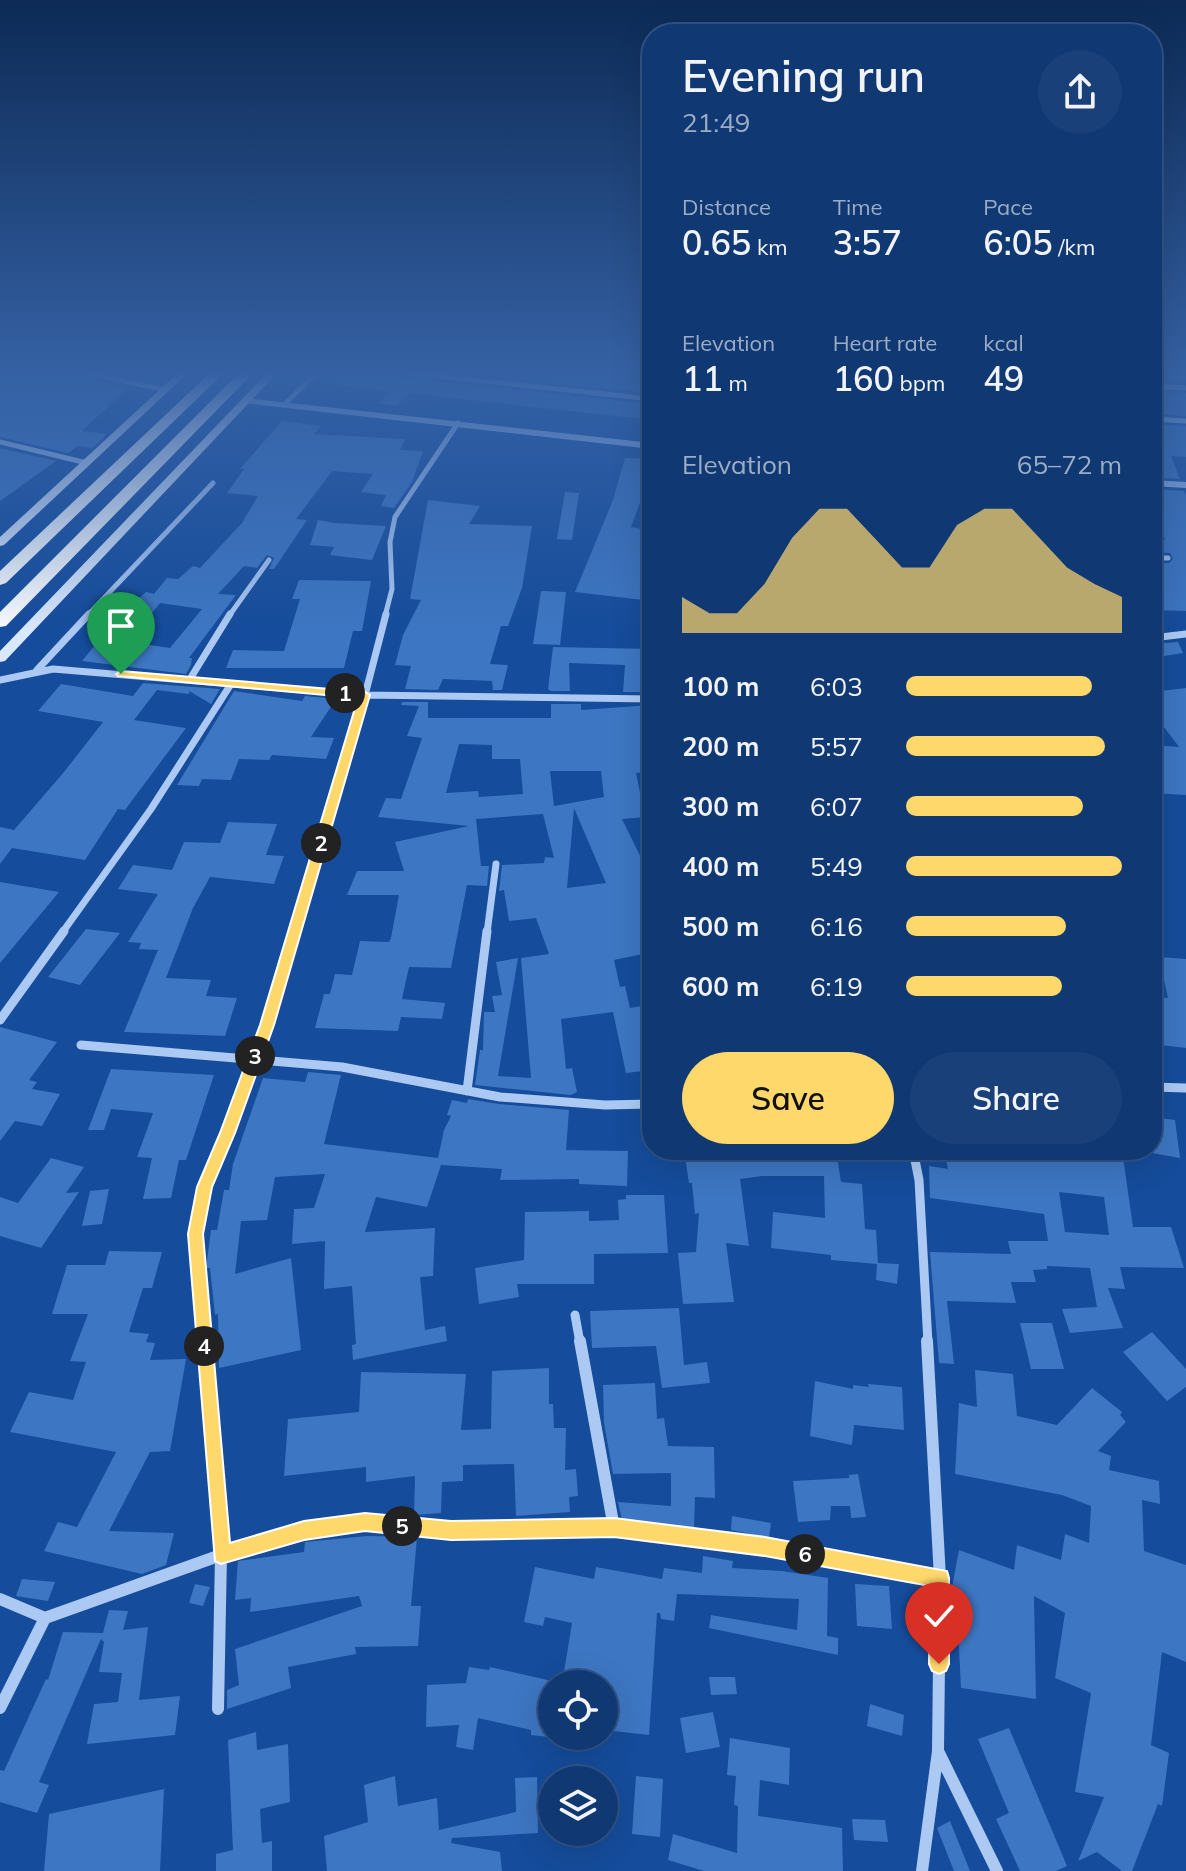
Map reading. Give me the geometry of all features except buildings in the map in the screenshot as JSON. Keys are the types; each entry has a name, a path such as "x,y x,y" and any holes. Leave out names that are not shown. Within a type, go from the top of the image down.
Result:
{"highway":[{"path":"0,580 129,457"},
{"path":"0,622 162,457"}],"main road":[{"path":"0,543 93,457"},
{"path":"0,658 192,457"}],"street":[{"path":"63,457 87,463"},
{"path":"218,1709 221,1555 195,1234 205,1187 228,1133 271,1010 365,695 392,589 390,542 395,517 435,457"},
{"path":"37,670 213,483"},
{"path":"1162,484 1186,485"},
{"path":"1162,558 1168,558"},
{"path":"190,679 269,560"},
{"path":"1162,637 1186,634"},
{"path":"0,680 37,670 190,679 365,695 642,699"},
{"path":"0,1020 151,809 231,684"},
{"path":"467,1091 496,864"},
{"path":"81,1045 342,1067 500,1097 590,1104 642,1104"},
{"path":"1162,1087 1186,1088"},
{"path":"915,1160 919,1180 940,1578 938,1751 922,1871"},
{"path":"575,1315 614,1528"},
{"path":"0,1599 45,1618 221,1555 304,1531 365,1522 451,1531 614,1528 765,1546 940,1578"},
{"path":"0,1708 45,1618"},
{"path":"938,1751 997,1871"}],"route":[{"path":"121,674 365,695 267,1025 205,1187 195,1234 221,1555 304,1531 365,1522 451,1531 614,1528 765,1546 940,1578 939,1664"}]}
